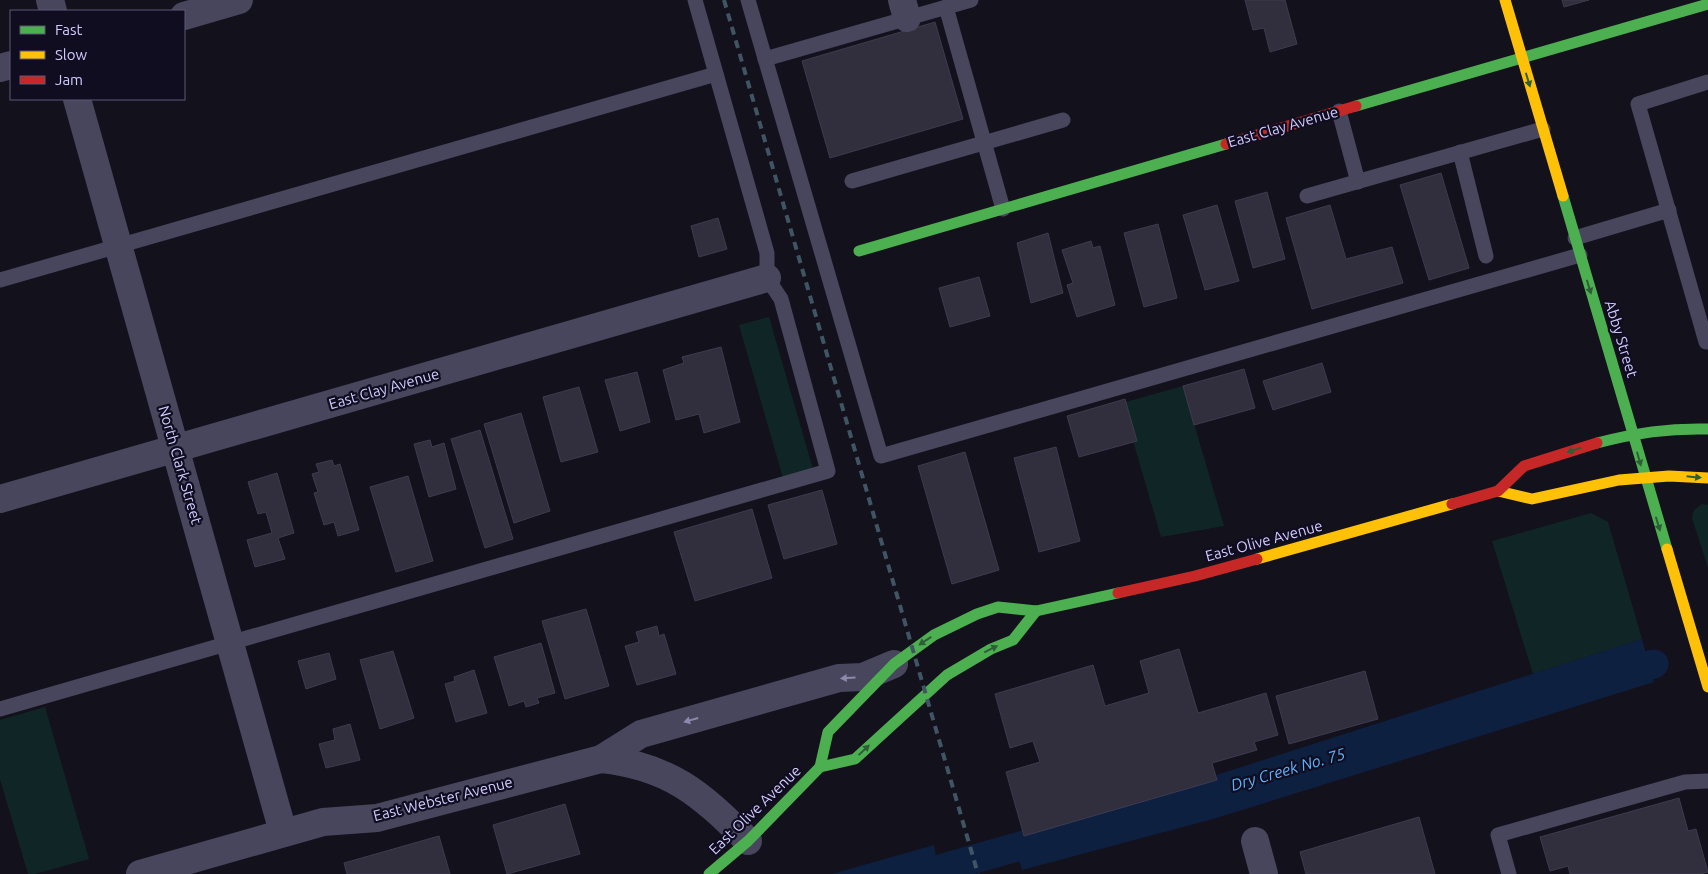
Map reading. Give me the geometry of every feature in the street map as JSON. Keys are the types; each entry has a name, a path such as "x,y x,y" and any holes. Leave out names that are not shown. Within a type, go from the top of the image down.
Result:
{"main road":[{"name":"Abby Street","path":"1505,0 1708,687"},
{"name":"East Clay Avenue","path":"859,252 1708,4"},
{"name":"East Olive Avenue","path":"820,768 828,732 894,664 934,635 977,614 998,607 1036,611 1232,566 1498,491 1524,466 1632,434 1704,426"},
{"name":"East Olive Avenue","path":"1498,491 1532,499 1619,480 1687,476 1708,478"},
{"name":"East Olive Avenue","path":"709,874 748,841 820,768 855,759 947,675 984,652 1013,640 1036,611"}],"street":[{"path":"185,16 240,0"},
{"name":"North Clark Street","path":"77,100 283,832"},
{"name":"East Clay Avenue","path":"0,499 767,278"},
{"name":"East Webster Avenue","path":"140,874 323,822 377,818 601,759 641,734 839,678 863,677 894,664"},
{"name":"East Webster Avenue","path":"601,759 626,762 684,783 717,810 748,841"},
{"path":"1255,841 1264,874"}],"lane":[{"path":"0,710 828,472 780,299 767,278 767,253 695,0"},
{"path":"748,0 881,456 1580,255"},
{"path":"765,59 905,9 946,8 972,0"},
{"path":"946,8 1003,209"},
{"path":"0,280 716,74"},
{"path":"1708,82 1638,104 1706,342 1708,342"},
{"path":"1339,111 1358,182"},
{"path":"852,181 1063,120"},
{"path":"1307,196 1543,128"},
{"path":"1460,152 1486,256"},
{"path":"1575,238 1669,210"},
{"path":"1509,874 1498,834 1685,782 1708,780"}],"green space":[{"path":"769,317 813,469 783,478 739,325"},
{"path":"1183,386 1224,526 1161,537 1122,403"},
{"path":"1702,504 1708,505 1708,568 1692,518 1694,510"},
{"path":"1591,513 1608,522 1642,639 1533,674 1492,541"},
{"path":"45,707 89,859 35,874 28,874 0,779 0,720"}],"water":[{"path":"1642,639 1654,682 1213,819 1022,870 1013,840"},
{"path":"934,845 939,874 832,874"}],"building":[{"path":"1245,0 1285,0 1297,44 1270,52 1264,28 1253,30"},
{"path":"1562,0 1589,0 1564,7"},
{"path":"935,22 963,119 830,158 802,61"},
{"path":"1441,173 1469,268 1429,280 1400,185"},
{"path":"1267,192 1285,259 1253,268 1235,201"},
{"path":"1217,205 1239,281 1205,290 1183,215"},
{"path":"1330,205 1346,259 1392,247 1403,283 1312,309 1286,218"},
{"path":"718,218 727,249 699,257 691,226"},
{"path":"1158,224 1177,298 1144,307 1124,233"},
{"path":"1048,233 1063,293 1031,303 1017,243"},
{"path":"1091,241 1093,248 1100,246 1115,305 1077,317 1067,285 1073,283 1062,250"},
{"path":"979,277 990,316 950,327 939,288"},
{"path":"721,347 740,422 704,433 699,414 676,420 663,370 684,363 682,357"},
{"path":"1322,363 1331,392 1273,410 1263,381"},
{"path":"1244,369 1255,408 1194,425 1183,386"},
{"path":"637,372 650,422 620,431 605,380"},
{"path":"579,387 598,452 561,462 543,397"},
{"path":"1125,399 1137,441 1079,457 1067,416"},
{"path":"521,413 550,511 514,523 484,424"},
{"path":"480,430 513,539 485,548 451,439"},
{"path":"430,440 432,447 444,443 456,489 429,497 414,444"},
{"path":"1056,447 1080,541 1039,552 1014,458"},
{"path":"965,452 999,570 952,584 918,466"},
{"path":"332,460 334,466 340,464 359,530 338,536 334,522 324,525 314,493 318,492 312,474 319,472 316,464"},
{"path":"277,473 294,533 278,538 285,559 255,567 247,540 272,533 266,512 258,514 248,482"},
{"path":"408,476 433,561 396,572 370,487"},
{"path":"822,490 837,544 784,559 768,505"},
{"path":"752,509 772,578 695,601 674,532"},
{"path":"586,609 609,686 565,699 542,621"},
{"path":"657,626 659,636 664,634 676,674 637,685 625,646 639,642 636,632"},
{"path":"541,643 555,693 537,698 539,703 526,707 524,701 509,706 494,657"},
{"path":"1179,649 1198,713 1266,693 1278,735 1254,742 1257,750 1212,763 1217,780 1024,836 1006,772 1040,762 1033,741 1010,748 995,694 1093,665 1105,706 1149,693 1140,661"},
{"path":"393,651 414,718 380,729 360,660"},
{"path":"329,653 336,679 306,689 298,661"},
{"path":"474,670 487,713 456,722 445,684 455,681 454,677"},
{"path":"1365,671 1378,719 1289,744 1276,696"},
{"path":"350,724 360,760 326,768 319,744 335,740 333,729"},
{"path":"1679,798 1688,831 1696,829 1708,872 1701,874 1570,874 1568,866 1550,871 1540,837"},
{"path":"565,804 580,854 507,874 493,825"},
{"path":"1419,817 1435,874 1306,874 1300,852"},
{"path":"439,836 450,874 347,874 344,863"}],"waterway":[{"name":"Dry Creek No. 75","path":"1611,676 1654,664"},
{"name":"Dry Creek No. 75","path":"922,874 1052,837"}],"railway":[{"path":"724,0 978,874"}],"traffic: fast":[{"path":"1356,106 1708,4"},
{"path":"859,251 1226,144"},
{"path":"1563,196 1667,549"},
{"path":"1597,443 1652,432 1679,429 1708,429"},
{"path":"820,767 828,732 894,664 934,635 977,614 998,607 1036,611 1118,593"},
{"path":"709,874 748,841 820,767 855,759 947,675 991,649 1013,640 1036,611"}],"traffic: slow":[{"path":"1505,0 1563,196"},
{"path":"1498,491 1532,499 1619,480 1669,476 1708,478"},
{"path":"1257,559 1452,504"},
{"path":"1667,549 1708,687"}],"traffic: jam":[{"path":"1226,144 1356,106"},
{"path":"1452,504 1498,491 1524,466 1597,443"},
{"path":"1118,593 1195,576 1257,559"}]}
